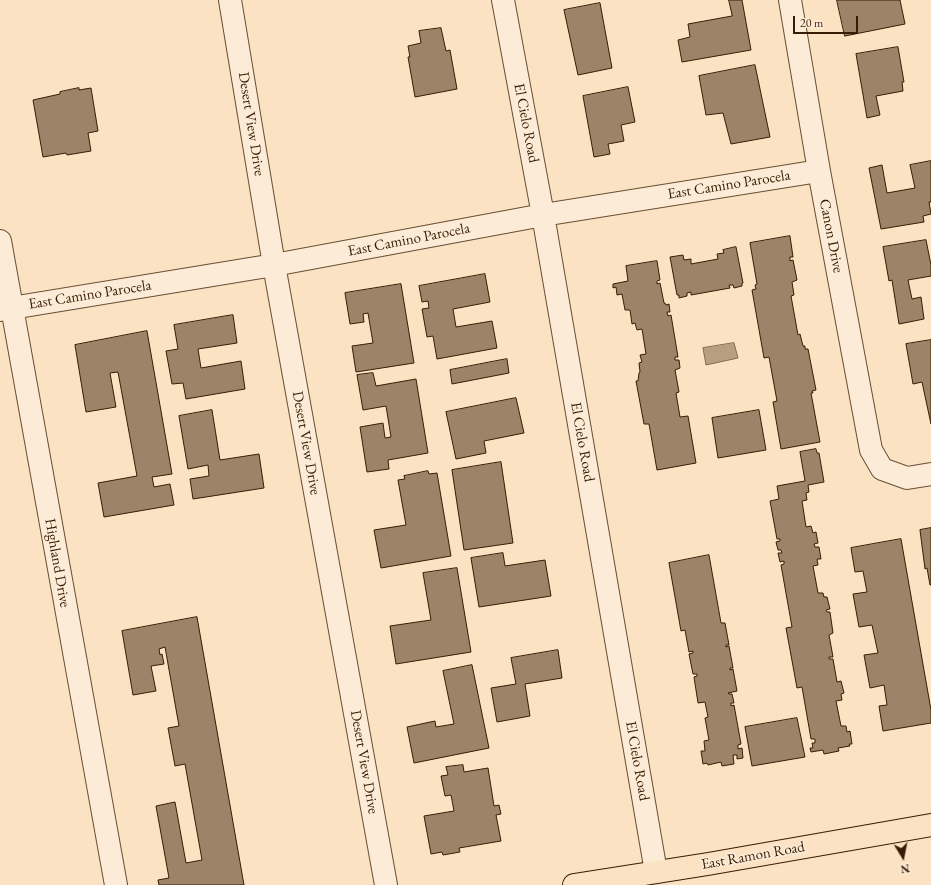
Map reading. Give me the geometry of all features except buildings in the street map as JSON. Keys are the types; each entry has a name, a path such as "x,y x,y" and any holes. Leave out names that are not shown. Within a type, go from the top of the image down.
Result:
{"main road":[{"name":"East Ramon Road","path":"574,885 657,878 931,825"}],"street":[{"name":"Desert View Drive","path":"230,0 274,265 386,885"},
{"name":"El Cielo Road","path":"503,0 543,215 657,878"},
{"name":"Canon Drive","path":"790,0 819,171 871,450 882,469 907,478 931,474"},
{"name":"East Camino Parocela","path":"6,309 274,265 543,215 819,171"},
{"name":"Highland Drive","path":"0,240 6,309 116,885"}],"shaded area":[{"path":"734,343 738,358 706,365 703,348"}]}
